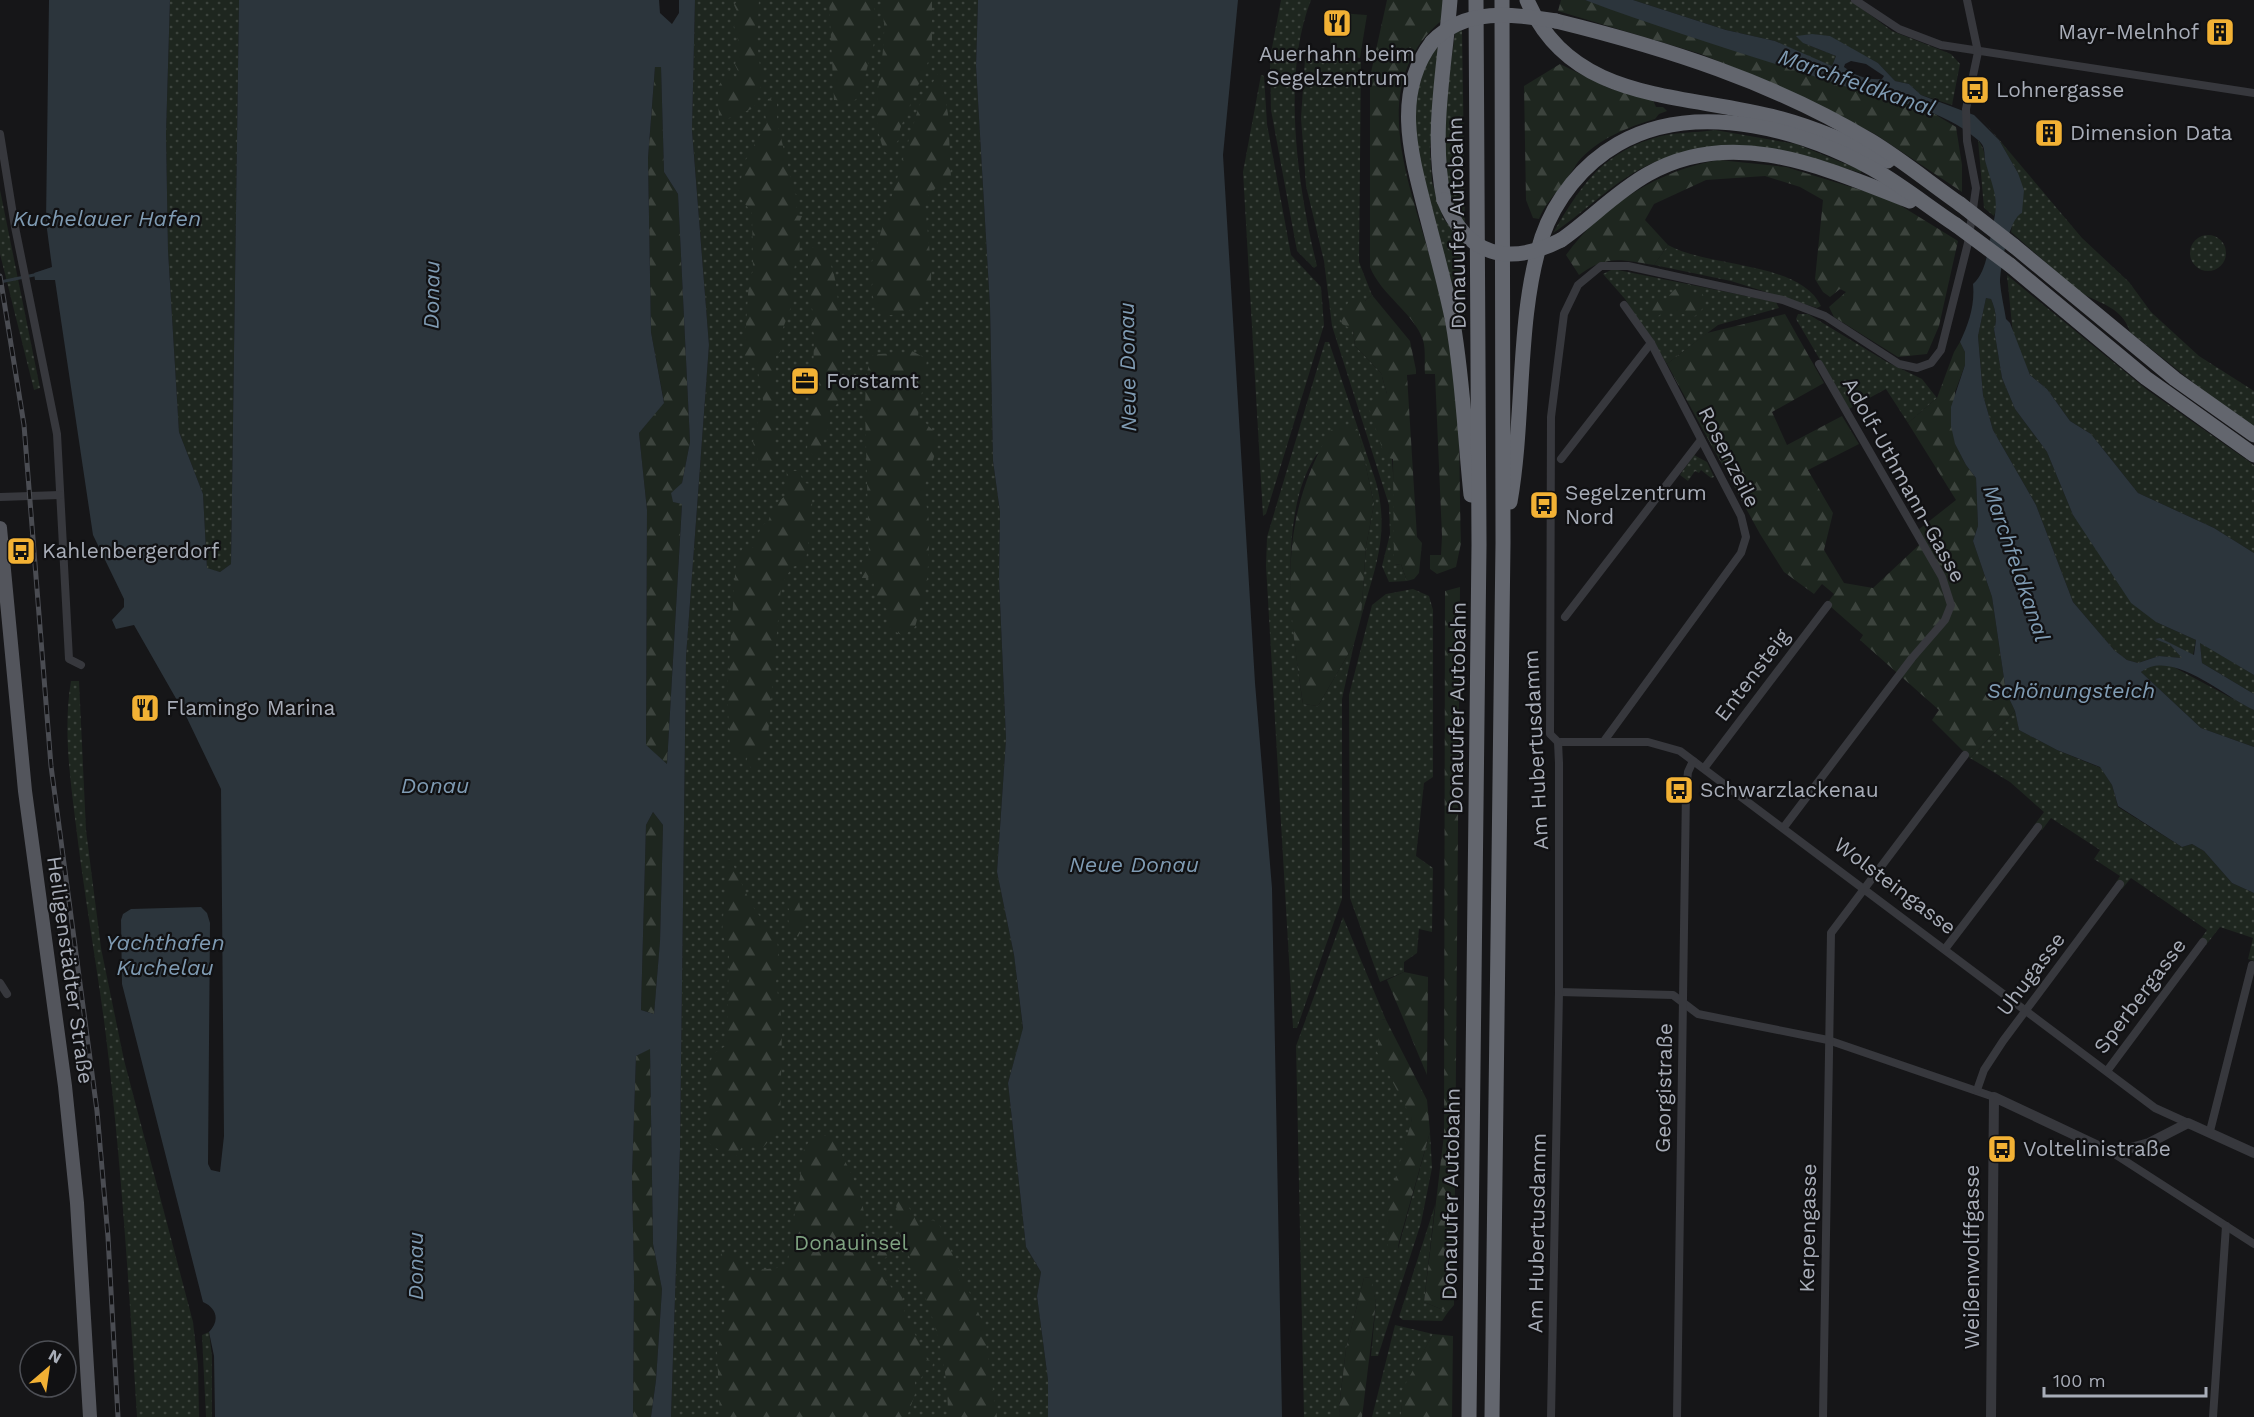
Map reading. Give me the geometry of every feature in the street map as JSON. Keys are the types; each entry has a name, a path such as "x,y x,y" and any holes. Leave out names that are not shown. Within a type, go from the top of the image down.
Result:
{"highway":[{"path":"1450,0 1438,134 1438,170 1444,200 1463,233 1488,250 1507,255 1526,254 1561,240 1648,174 1677,160 1707,153 1753,153 1811,164 1853,177 1932,210"},
{"name":"Donauufer Autobahn","path":"1469,1417 1479,545 1476,0"},
{"name":"Donauufer Autobahn","path":"1492,1417 1503,543 1502,0"},
{"path":"1527,0 1543,31 1556,46 1570,60 1600,78 1635,88 1782,119 1838,138 1918,175"},
{"path":"1479,545 1474,523 1461,381 1453,324 1413,162 1408,127 1408,100 1414,75 1432,42 1449,27 1482,16 1509,15 1556,21 1662,48 1754,82 1802,104 1871,141 1960,204 2175,379 2254,435"},
{"path":"1503,543 1518,458 1527,320 1537,257 1543,236 1557,205 1575,180 1597,158 1622,141 1658,127 1698,120 1737,123 1785,135 1849,158 1882,175 2010,265 2146,378 2254,455"}],"main road":[{"name":"Heiligenstädter Straße","path":"0,528 25,791 65,1086 77,1203 90,1417"}],"street":[{"path":"1855,0 1899,29 1941,45 2254,93"},
{"path":"1967,0 1978,52"},
{"name":"Am Hubertusdamm","path":"1551,1417 1559,992 1558,742 1550,734 1551,417 1564,314 1578,285 1601,266 1628,266 1746,290 1783,300 1825,316 1899,364 1917,368 1931,363 1941,350 1968,243 1976,188 1968,141 1966,109 1968,87 1978,52"},
{"path":"0,134 23,267 57,434 69,659 81,665"},
{"name":"Rosenzeile","path":"1604,741 1741,554 1746,537 1741,516 1651,344 1624,305"},
{"path":"1561,459 1651,344"},
{"name":"Adolf-Uthmann-Gasse","path":"1784,827 1948,614 1950,594 1819,364"},
{"path":"1565,617 1701,440"},
{"path":"0,497 60,495"},
{"name":"Entensteig","path":"1705,767 1828,605"},
{"name":"Wolsteingasse","path":"1558,742 1648,742 1680,751 1705,767 2155,1108 2188,1123"},
{"name":"Kerpengasse","path":"1823,1417 1831,933 1965,755"},
{"name":"Georgistraße","path":"1677,1417 1686,790 1688,772 1693,761"},
{"path":"1946,949 2038,827"},
{"name":"Uhugasse","path":"1977,1090 1984,1070 2120,884"},
{"name":"Sperbergasse","path":"2107,1071 2203,942"},
{"path":"2210,1131 2252,965"},
{"path":"0,983 7,994"},
{"path":"1559,992 1673,995 1698,1014 1828,1040 1977,1090 2113,1153 2254,1244"},
{"name":"Weißenwolffgasse","path":"1991,1417 1994,1097"},
{"path":"2113,1153 2149,1143 2188,1123 2210,1131 2254,1153"},
{"path":"2213,1417 2226,1226"}],"green space":[{"path":"170,0 239,0 231,564 220,572 207,569 203,494 179,432 168,250 166,134"},
{"name":"Donauinsel","path":"695,0 978,0 976,66 990,307 993,461 1000,512 999,579 1006,739 997,872 1014,955 1023,1029 1008,1083 1026,1247 1041,1272 1037,1296 1048,1380 1048,1417 671,1417 680,1149 686,657 709,345 692,129"},
{"path":"738,0 759,0 757,42 762,83 754,108 719,122 718,87 729,69 736,79 741,77 735,65 739,43 734,26 740,18 734,5"},
{"path":"829,0 874,0 876,36 859,97 852,102 834,100"},
{"path":"883,0 932,0 932,43 928,62 900,129 899,139 889,154 885,152 877,121 884,39"},
{"path":"1281,0 1311,0 1302,30 1295,97 1299,168 1317,266 1314,268 1297,251 1271,110 1270,58"},
{"path":"1387,0 1444,0 1442,20 1418,47 1404,77 1399,109 1401,142 1407,176 1447,329 1457,403 1461,543 1456,567 1437,574 1430,569 1430,555 1441,555 1442,536 1435,374 1425,374 1424,344 1419,330 1375,277 1370,267 1370,77"},
{"path":"1561,0 1585,0 1868,93 1928,110 1956,127 1962,165 1962,192 1875,134 1788,90 1701,54 1558,11"},
{"path":"1633,0 1850,0 1892,31 1951,54 1960,64 1952,105 1921,95 1909,84 1895,81 1878,63 1867,57 1803,43 1836,56 1832,66 1775,41 1726,30"},
{"path":"1341,13 1367,15 1360,58 1331,54 1330,34 1342,33"},
{"path":"1462,30 1465,224 1453,206 1444,158 1446,105 1455,33"},
{"path":"1441,43 1430,149 1432,182 1443,218 1465,245 1465,330 1460,330 1416,140 1415,110 1419,81 1424,67"},
{"path":"1336,58 1361,62 1359,262 1372,295 1365,301 1353,330 1355,346 1381,373 1387,394 1395,499 1394,565 1401,564 1407,581 1389,582 1382,566 1390,534 1389,505 1332,326 1324,261 1306,186 1301,118 1305,59"},
{"path":"1560,64 1611,89 1653,100 1656,107 1663,107 1667,111 1659,114 1655,119 1613,135 1594,147 1578,162 1539,219 1533,218 1526,200 1524,86"},
{"path":"655,67 661,67 664,172 678,194 690,442 682,483 673,502 682,503 667,764 646,746 647,510 639,433 664,402 651,332 648,158"},
{"path":"940,70 948,114 951,179 931,191 925,203 930,288 924,300 912,309 899,314 885,315 874,301 871,288 874,280 868,275 919,106"},
{"path":"1261,75 1264,76 1267,124 1291,255 1321,287 1324,325 1266,514 1263,516 1243,172"},
{"path":"777,97 777,122 795,194 800,197 794,215 802,216 799,223 793,222 792,227 799,230 800,256 795,264 791,291 794,299 780,336 781,351 776,356 773,465 769,471 761,473 753,442 763,400 757,366 749,364 744,355 749,280 753,271 752,213 738,195 744,163 767,123 765,114 768,99"},
{"path":"1980,117 2082,238 2129,282 2151,312 2199,356 2254,391 2254,426 2200,388 2130,332 2121,316 2114,310 2077,290 2011,232 2013,220 2017,214 2018,173 1999,140"},
{"path":"1715,130 1796,144 1861,170 1861,173 1780,152 1727,148 1700,150 1673,156 1646,166 1610,189 1553,233 1582,188 1592,176 1617,155 1633,146 1658,137"},
{"path":"1978,140 1996,191 1997,204 1994,216 1984,208"},
{"path":"1719,160 1786,167 1890,199 1958,241 1939,326 1927,354 1898,357 1834,317 1829,307 1846,292 1840,289 1830,297 1823,292 1815,279 1823,200 1800,187 1765,176 1706,180 1654,204 1645,220 1668,245 1654,265 1624,260 1607,261 1579,275 1566,255 1580,237 1614,206 1654,181 1697,165"},
{"path":"0,190 40,388 34,390 0,254"},
{"path":"2208,235 2221,240 2226,253 2221,266 2208,271 2195,266 2190,253 2195,240"},
{"path":"1668,245 1706,258 1774,273 1810,291 1821,306 1817,308 1731,281 1654,265"},
{"path":"819,246 829,261 835,279 840,324 842,381 837,404 830,410 831,419 817,460 807,449 811,400 816,394 813,388 814,334 811,325 814,314 808,298 808,255 810,248"},
{"path":"1613,269 1776,302 1779,308 1718,325 1667,364 1625,299 1603,274"},
{"path":"2007,275 2146,389 2254,465 2254,553 2214,528 2138,493 2091,434 2070,421 2047,389 2030,375 2013,335"},
{"path":"1685,284 1690,285 1692,294 1702,293 1705,300 1701,311 1695,316 1665,311 1657,317 1648,312 1652,300 1657,297 1666,299 1674,290"},
{"path":"1372,295 1410,341 1416,370 1416,374 1407,375 1417,537 1422,543 1419,573 1414,579 1407,581 1401,564 1394,565 1393,459 1385,457 1368,405 1387,394 1381,373 1355,346 1353,330 1342,324 1340,316 1351,298 1365,301"},
{"path":"1986,298 1991,299 1995,310 1994,329 2002,378 2015,409 2047,452 2073,515 2156,622 2196,640 2193,655 2170,645 2183,658 2159,656 2138,663 2127,660 2114,650 2073,602 2036,505 1993,430 1983,395 1978,336"},
{"path":"1785,314 1824,383 1772,412 1787,445 1842,416 1859,444 1808,470 1833,513 1824,550 1844,583 1873,588 1919,545 1918,530 1956,500 1908,423 1937,398 1960,342 1965,352 1965,365 1955,392 1955,444 1976,478 1978,526 1973,541 1992,597 2006,692 2015,711 1970,758 1932,720 1939,710 1860,640 1863,635 1831,607 1828,602 1834,594 1822,584 1814,594 1784,572 1760,534 1667,364 1707,333"},
{"path":"1798,314 1808,314 1887,362 1922,379 1937,398 1908,423 1886,389 1849,409 1796,319"},
{"path":"1325,342 1329,342 1376,482 1382,518 1376,567 1361,618 1366,546 1374,504 1358,431 1329,446 1315,457 1303,482 1295,512 1291,544 1292,612 1303,704 1318,706 1354,644 1342,699 1342,899 1297,1028 1293,1028 1266,566 1267,537"},
{"path":"910,350 927,359 917,425 923,420 937,435 937,448 924,487 930,530 927,583 915,627 903,636 889,628 889,612 875,594 873,575 862,578 862,561 869,555 865,409 866,377 871,356"},
{"path":"1350,424 1358,430 1374,504 1366,546 1361,618 1354,644 1318,706 1303,704 1293,632 1291,597 1294,530 1301,497 1313,464 1331,430"},
{"path":"1694,455 1707,462 1714,477 1711,478 1701,470 1699,473 1695,471 1688,481 1680,475"},
{"path":"787,471 799,471 804,483 811,484 811,522 806,563 792,567 781,586 767,748 759,751 754,769 746,765 748,753 746,750 740,758 730,747 727,693 736,561 745,544 753,548 762,525 768,522 774,505 785,496"},
{"path":"1460,587 1454,1305 1448,1312 1424,1302 1444,1135 1445,591"},
{"path":"1413,589 1429,596 1433,610 1433,777 1424,783 1416,856 1433,868 1432,932 1419,929 1417,953 1404,962 1404,972 1380,982 1350,898 1349,695 1372,605 1386,594"},
{"path":"2200,642 2254,675 2254,694 2202,663"},
{"path":"2151,664 2168,664 2254,710 2254,747 2201,728 2141,672"},
{"path":"71,681 79,681 86,830 101,948 124,1060 193,1322 198,1365 199,1417 137,1417 124,1222 111,1076 70,772 67,735"},
{"path":"2015,711 2019,730 2057,750 2101,768 2112,785 2118,807 2182,847 2192,844 2204,851 2232,883 2254,893 2254,961 2248,959 2253,938 2220,927 2206,945 2200,940 2207,930 2131,878 2122,889 2115,884 2120,876 2094,859 2100,850 2051,818 2042,830 2035,824 2044,812 2010,782 1970,758"},
{"path":"653,812 663,825 660,942 654,1014 641,1010 646,825"},
{"path":"727,859 731,860 751,904 777,940 781,970 776,981 782,1023 780,1130 763,1147 756,1144 742,1147 734,1160 707,1142 707,1072 713,1054 727,1045 729,950 722,934"},
{"path":"794,896 798,897 804,925 798,937 789,924 787,907"},
{"path":"1343,917 1386,1020 1381,1019 1412,1119 1405,1152 1398,1249 1430,1132 1432,1168 1421,1223 1378,1356 1371,1356 1376,1303 1370,1277 1364,1278 1346,1349 1340,1417 1304,1417 1296,1046"},
{"path":"1404,972 1428,977 1427,1075 1387,980"},
{"path":"1381,1019 1386,1020 1427,1100 1430,1132 1397,1249 1388,1253 1387,1208 1412,1119 1377,1052"},
{"path":"650,1048 653,1244 662,1289 656,1380 651,1417 633,1417 632,1176 636,1056"},
{"path":"819,1136 831,1136 844,1151 842,1155 862,1203 864,1234 868,1232 876,1235 874,1243 876,1245 880,1235 891,1237 890,1254 884,1259 878,1257 874,1250 870,1258 876,1259 876,1271 885,1270 884,1278 892,1288 898,1282 904,1290 906,1316 926,1358 933,1363 932,1370 926,1370 920,1380 915,1379 915,1394 907,1417 720,1417 717,1352 725,1319 726,1285 719,1277 721,1253 735,1254 745,1271 787,1267 804,1149 810,1140"},
{"path":"904,1198 920,1228 933,1220 940,1226 983,1323 997,1417 948,1417 944,1365 939,1340 924,1293 894,1221 897,1215 896,1202"},
{"path":"1435,1205 1424,1302 1448,1312 1442,1321 1403,1320 1399,1317"},
{"path":"1371,1277 1376,1303 1362,1417 1340,1417 1346,1349 1364,1278"},
{"path":"1395,1325 1433,1334 1403,1390 1401,1417 1372,1417"},
{"path":"209,1332 212,1356 212,1417 206,1417 202,1335"},
{"path":"1433,1334 1453,1336 1452,1417 1401,1417 1402,1390"}],"water":[{"name":"Donau","path":"49,0 170,0 166,134 168,250 179,432 203,494 207,568 220,572 231,564 239,0 659,0 660,13 672,24 679,13 679,0 695,0 692,130 709,345 686,657 680,1149 671,1417 651,1417 656,1380 662,1289 653,1244 650,1049 636,1056 632,1176 633,1417 215,1417 214,1356 209,1332 216,1319 214,1311 203,1302 122,984 121,920 123,914 131,909 201,907 207,913 210,923 208,1164 211,1170 220,1172 224,1136 221,789 186,716 134,625 116,629 112,620 124,607 124,599 93,535 55,280 35,280 34,273 52,267 46,222","holes":["655,67 661,67 664,172 678,194 690,442 682,483 671,493 673,502 682,504 667,764 646,745 647,510 639,433 664,403 651,332 648,158","653,812 663,825 660,941 654,1014 641,1010 646,825"]},
{"name":"Neue Donau","path":"978,0 1238,0 1223,155 1255,683 1272,888 1282,1417 1048,1417 1048,1380 1037,1296 1041,1272 1026,1247 1008,1083 1023,1028 1014,955 997,872 1006,739 999,579 1000,512 993,461 990,307 976,66"},
{"name":"Schönungsteich","path":"1585,0 1633,0 1726,30 1775,41 1832,66 1836,56 1803,43 1796,36 1812,34 1830,36 1878,63 1895,81 1909,84 1921,95 1974,115 1999,140 2018,173 2024,190 2022,213 2017,217 2009,233 2000,282 2006,319 2010,323 2030,375 2047,389 2070,421 2091,434 2138,493 2214,528 2254,553 2254,675 2200,643 2202,663 2254,694 2254,710 2182,670 2168,666 2154,666 2141,672 2201,728 2254,747 2254,893 2232,883 2204,851 2192,844 2182,847 2118,806 2112,785 2100,767 2057,750 2019,730 2015,711 2006,692 1992,597 1973,541 1978,526 1976,478 1955,444 1951,426 1951,407 1965,365 1965,352 1960,342 1971,314 1973,284 1978,279 1986,259 1996,210 1995,195 1981,143 1948,120 1914,106 1844,86","holes":["1851,61 1866,64 1884,76 1882,79 1876,79 1857,75 1844,67","1986,298 1991,299 1995,310 1994,329 2002,378 2015,409 2047,452 2073,515 2131,603 2156,622 2196,640 2194,655 2160,638 2155,639 2170,645 2182,658 2159,656 2138,663 2127,660 2114,650 2073,602 2036,505 1993,430 1983,395 1978,336"]}],"waterway":[{"path":"0,282 34,275"}],"railway":[{"path":"0,276 24,425 51,766 97,1111 108,1237 118,1417"}],"place":[{"name":"Auerhahn beim Segelzentrum","path":"1337,23"},
{"name":"Mayr-Melnhof","path":"2220,32"},
{"name":"Lohnergasse","path":"1975,90"},
{"name":"Dimension Data","path":"2049,133"},
{"name":"Forstamt","path":"805,381"},
{"name":"Segelzentrum Nord","path":"1544,505"},
{"name":"Kahlenbergerdorf","path":"21,551"},
{"name":"Flamingo Marina","path":"145,708"},
{"name":"Schwarzlackenau","path":"1679,790"},
{"name":"Voltelinistraße","path":"2002,1149"}],"water label":[{"name":"Marchfeldkanal","path":"1857,82"},
{"name":"Kuchelauer Hafen","path":"107,218"},
{"name":"Marchfeldkanal","path":"2017,563"},
{"name":"Yachthafen Kuchelau","path":"165,954"}]}
